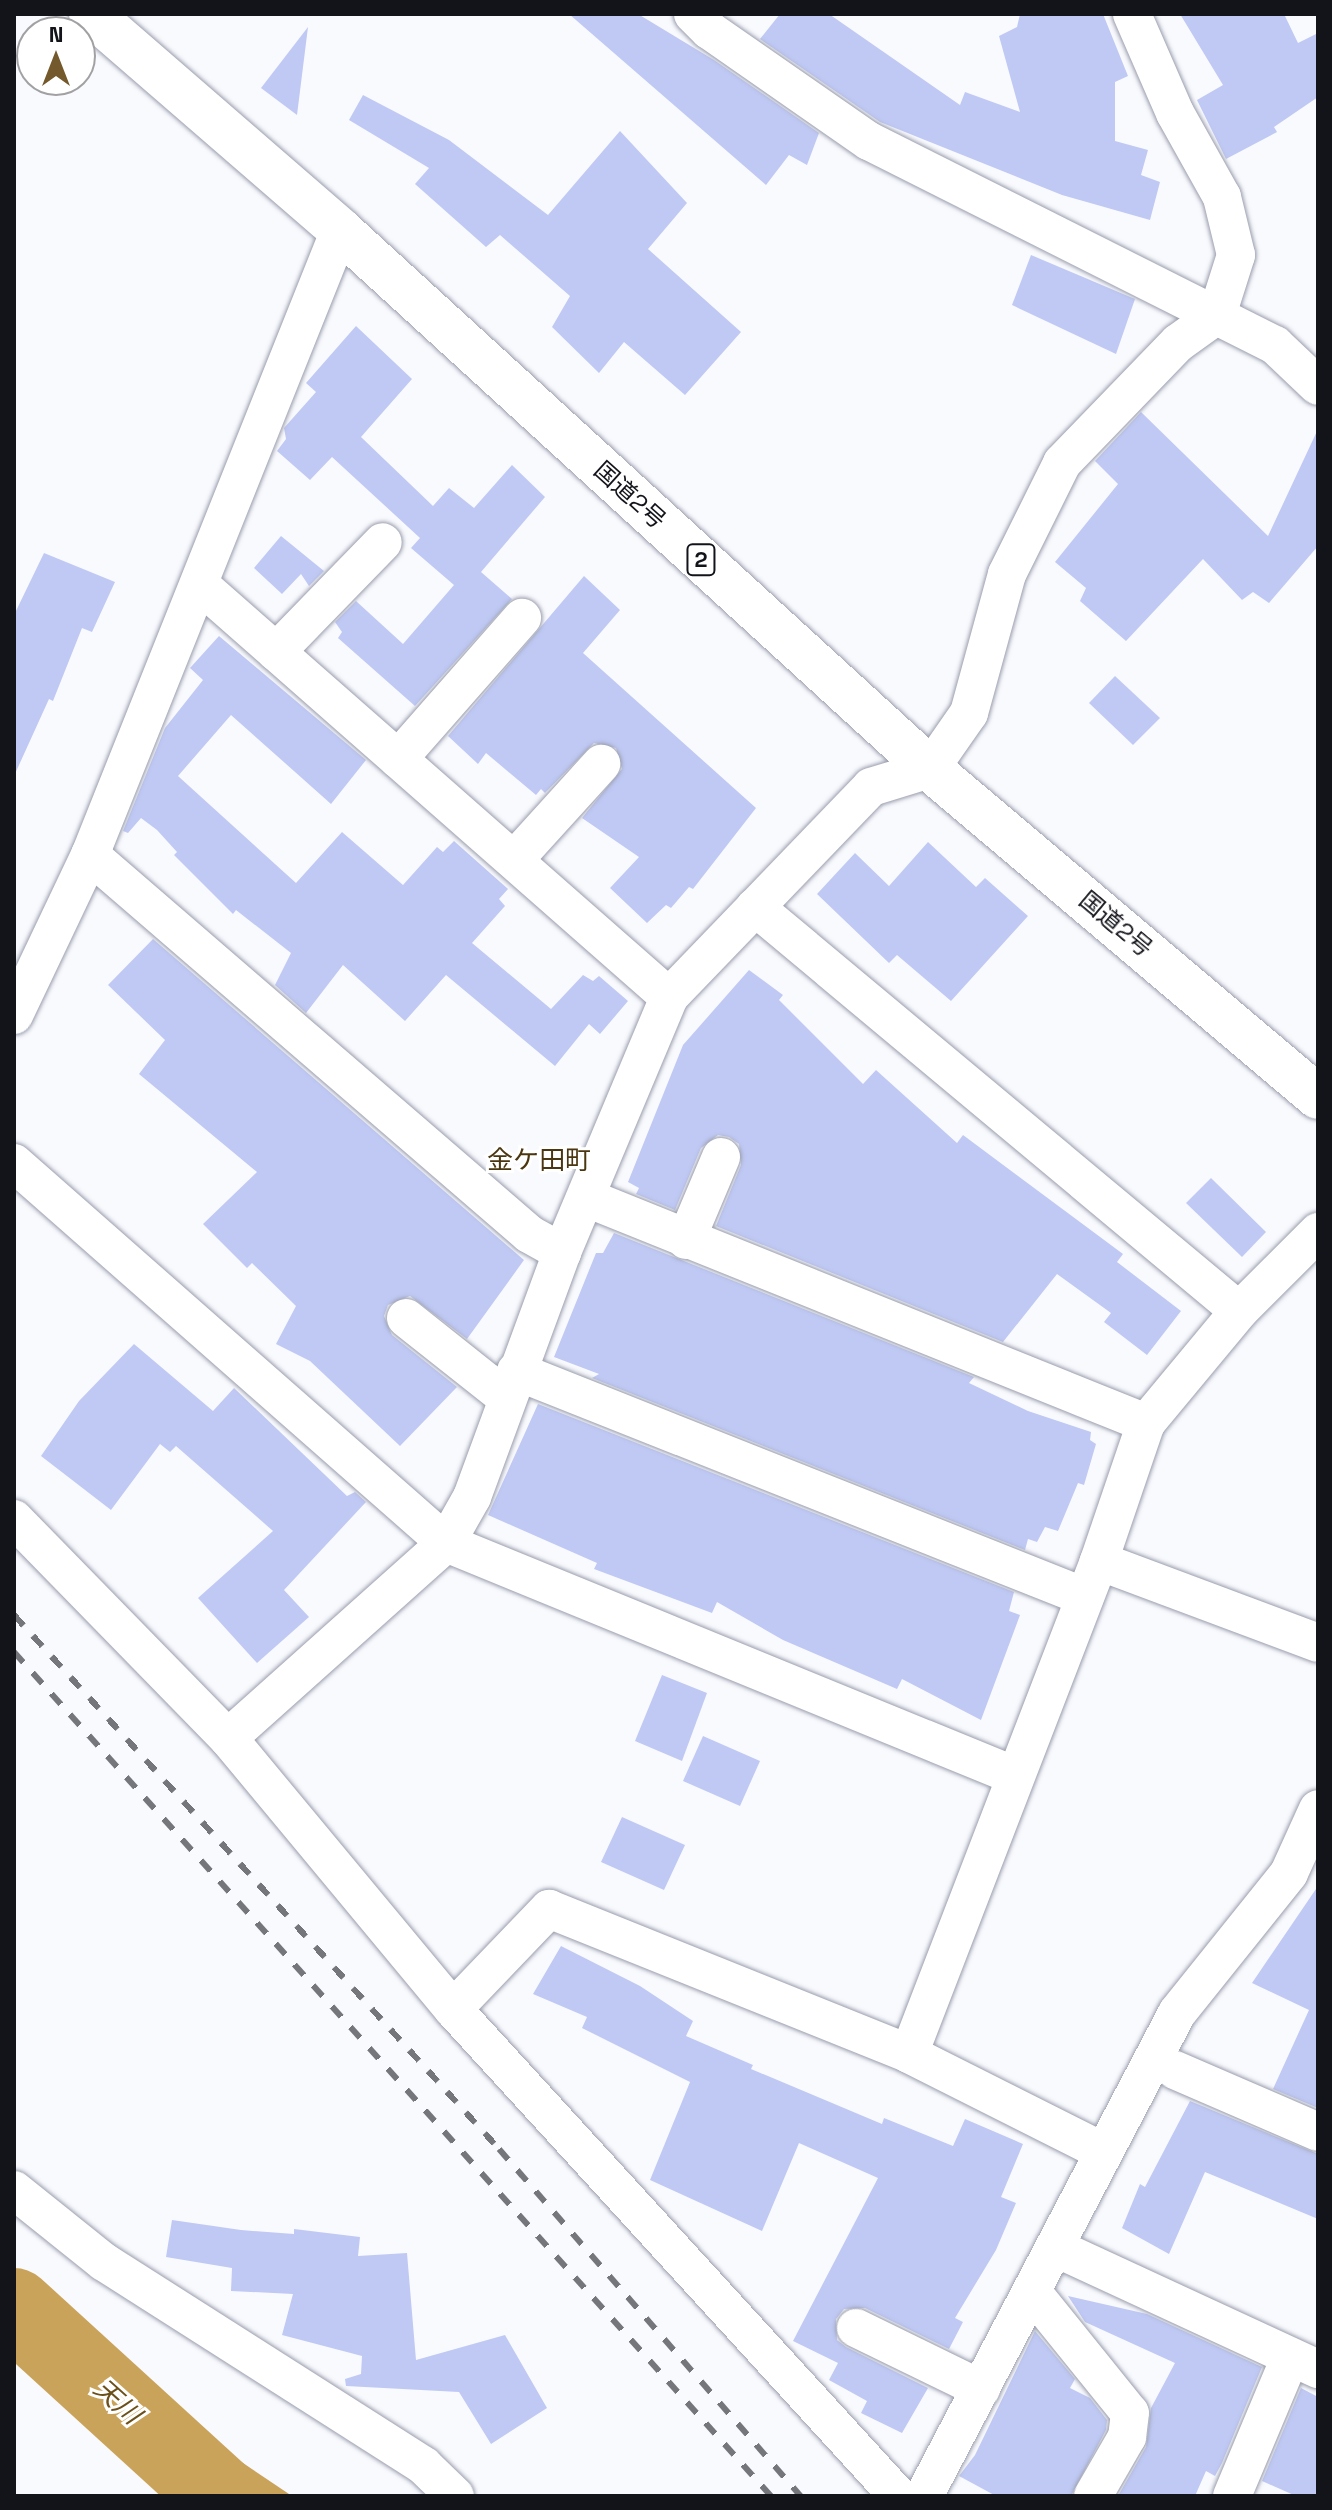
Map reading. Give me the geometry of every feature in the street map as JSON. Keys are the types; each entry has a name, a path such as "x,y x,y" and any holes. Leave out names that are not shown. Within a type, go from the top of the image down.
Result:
{"highway":[{"name":"国道2号","path":"91,14 340,230 930,769 1318,1097"}],"street":[{"path":"693,14 709,30 869,141 1275,345 1318,386"},
{"path":"228,1738 446,1543 472,1497 562,1252 669,997 871,787 930,769 969,713 1007,574 1062,463 1178,343 1217,315 1236,255 1222,197 1175,113 1132,14"},
{"path":"14,1015 90,855 340,230"},
{"path":"276,652 383,542"},
{"path":"199,584 669,997"},
{"path":"398,759 522,618"},
{"path":"514,860 601,764"},
{"path":"90,855 529,1234 562,1252"},
{"path":"755,907 1239,1311"},
{"path":"686,1240 721,1157"},
{"path":"14,1163 446,1543 1013,1775"},
{"path":"587,1198 1146,1423"},
{"path":"909,2054 1013,1775 1099,1561 1146,1423 1239,1311 1318,1232"},
{"path":"406,1318 512,1384 1085,1597"},
{"path":"14,1519 228,1738 453,2009 898,2496"},
{"path":"1099,1561 1318,1643"},
{"path":"924,2496 1177,2013 1289,1873 1318,1809"},
{"path":"453,2009 549,1909 909,2054 1104,2152"},
{"path":"1175,2070 1318,2132"},
{"path":"14,2190 104,2262 424,2466 455,2496"},
{"path":"1056,2248 1304,2364 1243,2493"},
{"path":"1033,2293 1130,2413 1127,2437 1093,2496"},
{"path":"856,2328 981,2389"}],"water":[{"path":"31,2321 292,2496 189,2496"}],"building":[{"path":"569,14 638,14 714,60 819,133 807,165 789,155 766,185"},
{"path":"780,14 829,14 960,105 965,92 1020,112 999,36 1017,27 1020,14 1103,14 1128,76 1115,82 1115,141 1148,150 1141,175 1160,182 1150,220 1062,195 880,122 760,39"},
{"path":"1180,14 1284,14 1298,43 1318,33 1318,97 1274,127 1277,132 1226,159 1197,100 1223,85"},
{"path":"308,27 297,115 261,88"},
{"path":"363,95 449,140 548,215 620,131 687,203 648,249 741,332 685,395 624,342 599,373 552,327 570,296 500,235 486,247 415,184 429,168 349,120"},
{"path":"1031,255 1135,299 1116,354 1012,305"},
{"path":"356,326 412,379 361,437 433,506 449,488 474,508 512,465 545,497 481,572 512,599 415,706 338,638 342,632 335,622 356,601 403,644 454,585 411,548 420,538 332,457 310,480 277,451 286,439 284,428 316,392 306,383"},
{"path":"1141,412 1268,536 1318,429 1318,546 1269,603 1253,592 1242,600 1203,559 1126,641 1080,601 1086,588 1055,562 1118,484 1095,461"},
{"path":"281,536 324,571 309,586 301,574 282,594 254,568"},
{"path":"44,553 115,582 92,632 82,628 53,701 49,699 14,776 14,615"},
{"path":"584,576 620,610 583,653 756,808 693,889 689,887 671,908 666,905 647,923 610,888 639,857 582,818 622,769 616,748 594,743 545,793 541,789 536,795 486,753 478,764 448,736"},
{"path":"219,636 366,760 331,804 231,715 178,776 296,883 342,832 403,885 437,847 443,852 454,841 508,889 499,899 505,906 472,943 551,1009 583,975 593,981 599,976 628,1001 600,1034 589,1024 555,1066 446,975 405,1021 343,965 306,1013 275,985 291,953 236,910 233,914 174,855 177,852 157,830 141,818 128,833 123,831 165,728 203,680 190,668"},
{"path":"1115,676 1160,718 1133,745 1089,703"},
{"path":"928,842 976,887 985,878 1028,916 951,1001 897,955 889,963 817,894 855,853 889,886"},
{"path":"153,939 524,1260 467,1339 410,1296 388,1305 384,1316 392,1335 457,1387 400,1446 310,1361 276,1344 296,1306 252,1263 247,1268 203,1224 257,1172 139,1074 165,1040 108,985"},
{"path":"749,970 783,995 779,1000 863,1084 876,1070 957,1143 963,1135 1123,1254 1117,1262 1181,1311 1147,1355 1104,1322 1111,1313 1057,1274 1003,1342 716,1226 741,1165 739,1144 729,1137 718,1135 701,1148 675,1210 636,1194 639,1188 628,1182 683,1045"},
{"path":"1211,1178 1266,1232 1242,1257 1186,1203"},
{"path":"614,1233 974,1377 969,1383 1028,1411 1091,1432 1090,1440 1096,1444 1084,1485 1078,1483 1058,1531 1045,1527 1037,1542 1028,1539 1025,1550 592,1378 599,1374 554,1357 596,1253 603,1253"},
{"path":"134,1344 213,1411 234,1388 347,1496 355,1492 366,1502 284,1590 309,1617 257,1663 198,1598 273,1531 176,1446 170,1452 160,1444 111,1510 41,1456 79,1401"},
{"path":"538,1404 1014,1592 1009,1611 1020,1615 981,1720 902,1679 897,1689 783,1640 717,1602 712,1613 594,1569 597,1563 488,1515"},
{"path":"662,1675 707,1693 682,1761 635,1741"},
{"path":"703,1736 760,1761 740,1806 683,1781"},
{"path":"622,1817 685,1845 664,1890 601,1862"},
{"path":"1318,1886 1318,2108 1273,2089 1309,2010 1252,1983"},
{"path":"561,1946 640,1986 693,2021 686,2036 753,2065 751,2069 882,2124 884,2118 953,2146 965,2119 1023,2144 1001,2197 1016,2203 996,2250 955,2318 963,2322 949,2349 865,2308 844,2309 836,2319 837,2340 846,2347 928,2388 902,2433 861,2413 867,2401 829,2380 838,2363 793,2341 878,2178 799,2143 762,2231 650,2180 690,2082 582,2028 587,2017 533,1994"},
{"path":"1190,2101 1318,2154 1318,2219 1205,2172 1169,2254 1122,2228 1140,2184 1145,2187"},
{"path":"172,2220 241,2230 294,2234 294,2229 360,2237 358,2256 407,2253 416,2360 505,2335 547,2408 491,2444 459,2392 346,2386 345,2379 361,2374 362,2356 282,2335 293,2294 231,2291 232,2268 166,2257"},
{"path":"1068,2296 1147,2314 1262,2367 1222,2463 1215,2476 1206,2471 1195,2496 1118,2496 1146,2447 1151,2408 1175,2363 1085,2322"},
{"path":"1035,2331 1075,2379 1070,2388 1090,2398 1107,2420 1106,2430 1071,2496 996,2496 959,2476 975,2455"},
{"path":"1301,2388 1318,2397 1318,2496 1296,2496 1262,2481"}],"waterway":[{"name":"天川","path":"14,2308 220,2496"}],"railway":[{"path":"14,1615 499,2149 801,2496"},
{"path":"14,1652 771,2496"}],"district":[{"name":"金ケ田町","path":"539,1161"}]}
